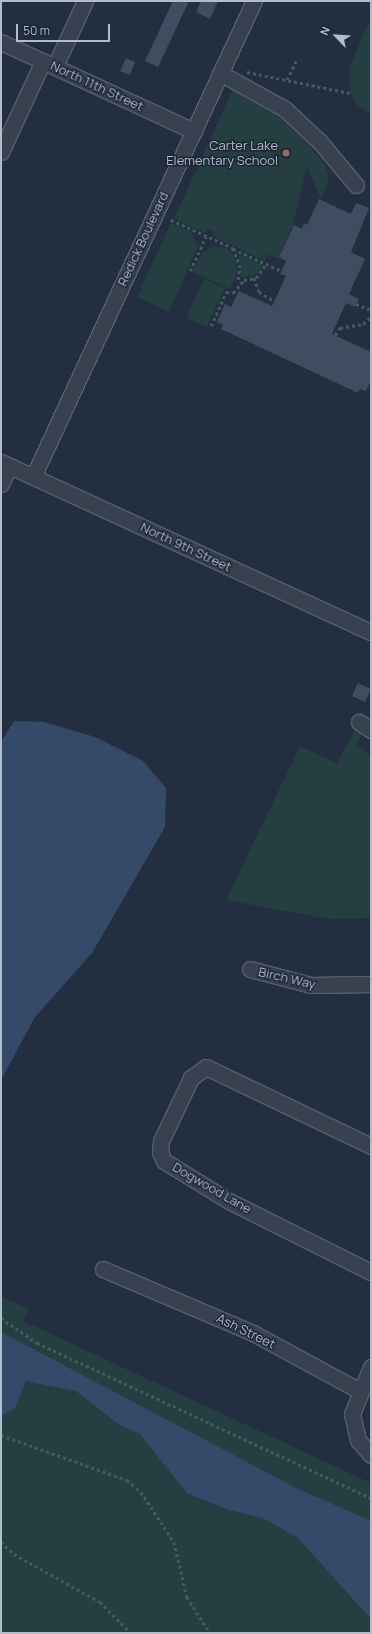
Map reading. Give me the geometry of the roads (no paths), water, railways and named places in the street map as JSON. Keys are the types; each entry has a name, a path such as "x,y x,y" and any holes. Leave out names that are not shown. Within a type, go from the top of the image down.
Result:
{"street":[{"path":"1,152 85,1"},
{"name":"Redick Boulevard","path":"33,477 254,1"},
{"name":"North 11th Street","path":"1,42 194,130"},
{"path":"220,73 285,109 320,142 356,185"},
{"path":"1,484 5,464"},
{"name":"North 9th Street","path":"5,464 371,632"},
{"name":"Birch Way","path":"250,969 311,985 371,984"},
{"name":"Dogwood Lane","path":"371,1146 206,1068 190,1078 161,1141 160,1152 164,1161 229,1201 371,1272"},
{"name":"Ash Street","path":"103,1269 253,1333 360,1391"},
{"path":"371,1367 354,1405 353,1426 358,1440 371,1455"}],"water":[{"path":"14,721 44,722 95,737 143,761 166,788 165,827 92,953 35,1017 1,1080 1,742"},
{"path":"1,1332 296,1488 371,1521 371,1619 298,1538 263,1518 229,1510 187,1493 140,1434 120,1425 76,1391 26,1381 15,1408 1,1416"}],"place":[{"name":"Carter Lake Elementary School","path":"286,153"}]}
